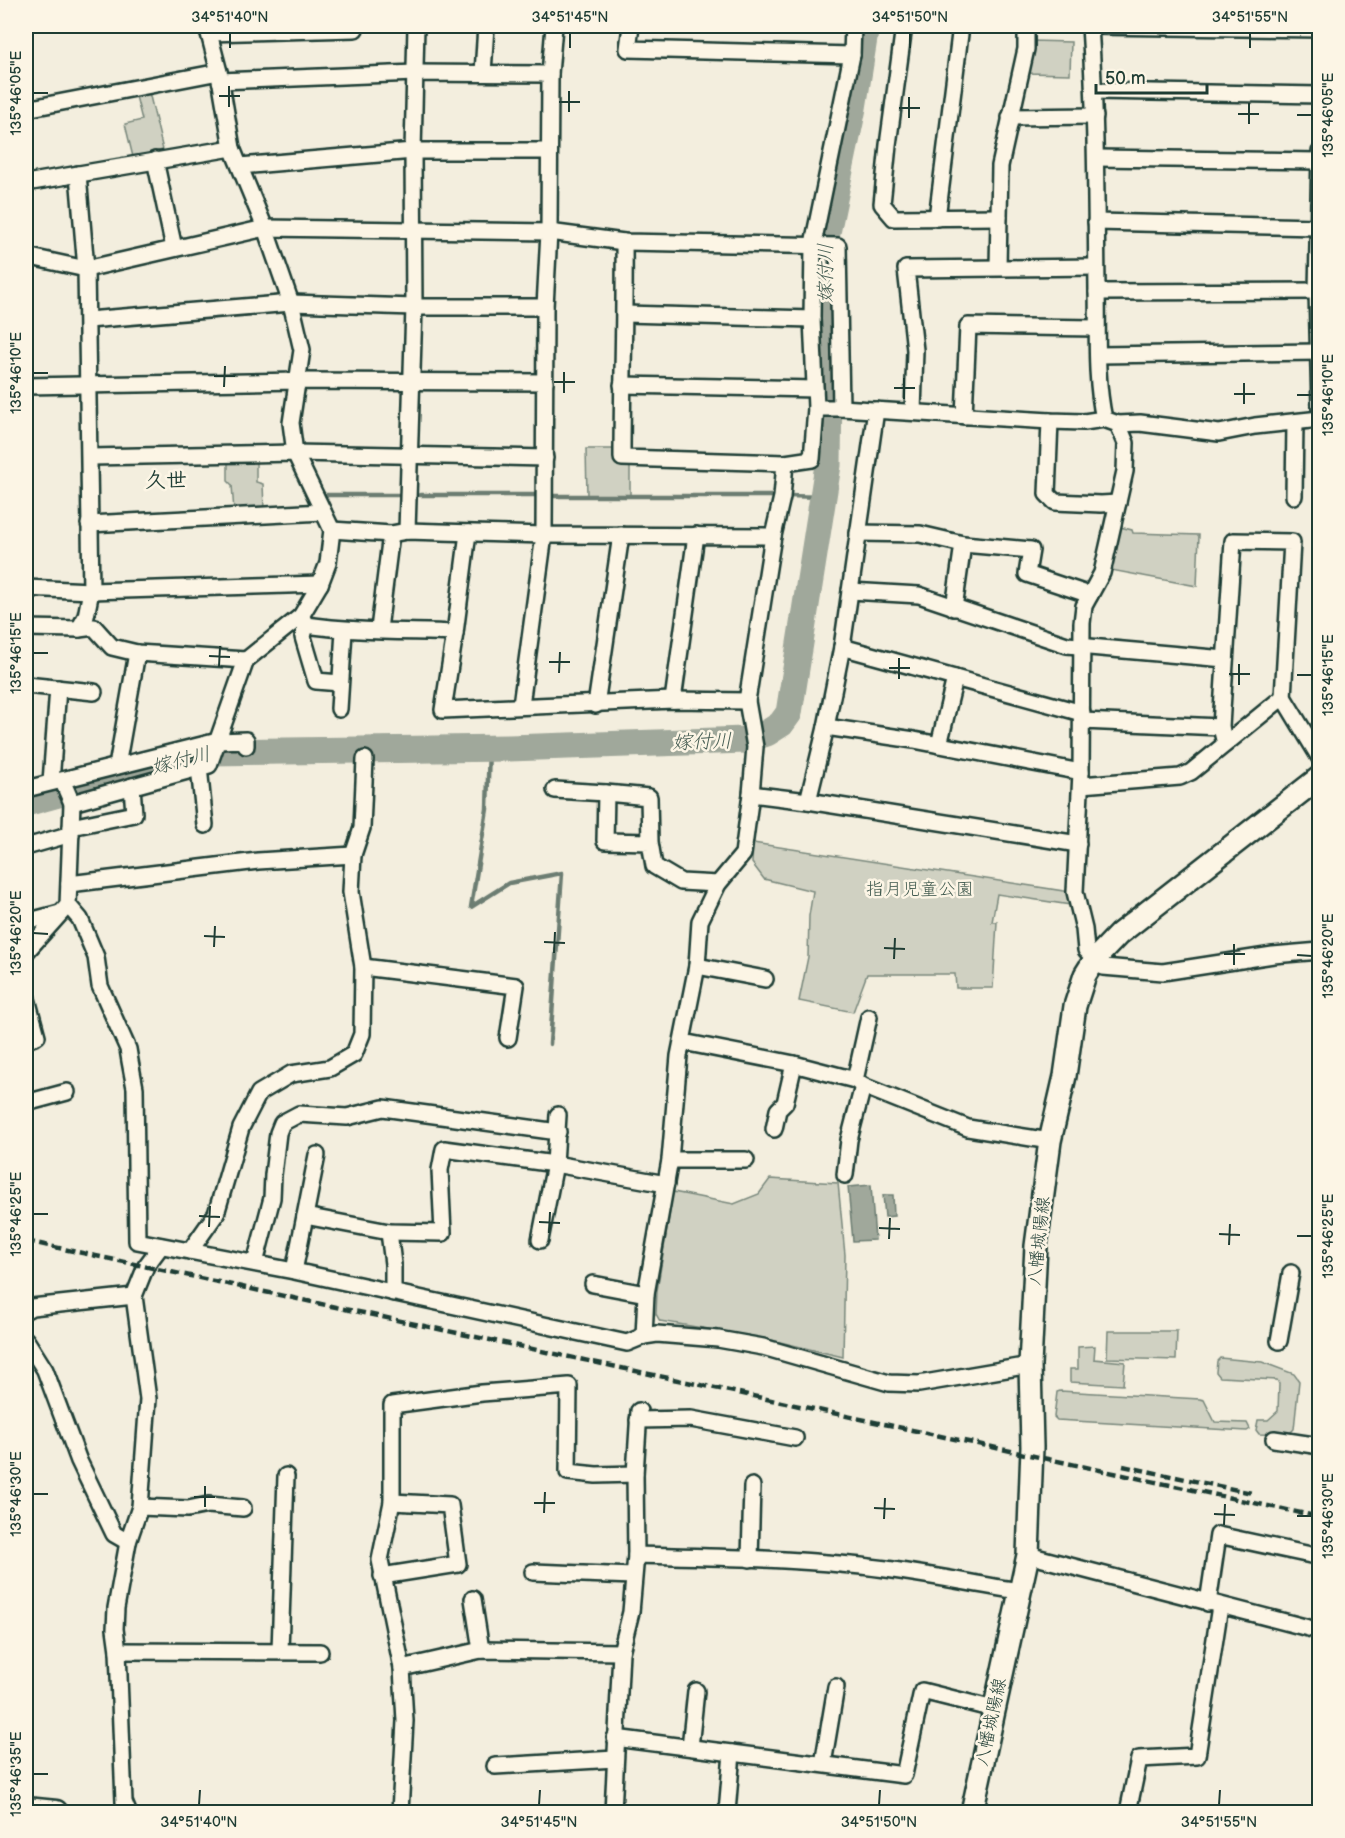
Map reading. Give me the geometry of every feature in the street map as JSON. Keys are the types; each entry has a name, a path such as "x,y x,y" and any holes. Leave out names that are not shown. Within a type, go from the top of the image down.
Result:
{"main road":[{"name":"八幡城陽線","path":"972,1812 1028,1555 1032,1447 1030,1365 1036,1246 1050,1141 1065,1076 1075,1006 1085,975 1095,959 1119,934 1320,777"},
{"path":"26,1809 56,1812"}],"street":[{"path":"340,683 316,681 303,637 304,620 328,563 332,530 295,453 291,423 302,350 291,303 265,228 232,148 208,29 355,29 355,26"},
{"path":"407,531 414,307 413,151 416,26"},
{"path":"483,73 486,26"},
{"path":"521,705 544,535 545,308 549,232 550,74 554,26"},
{"path":"631,26 628,49 852,55"},
{"path":"624,242 622,458 785,463 812,459 816,408 812,319 813,244 852,55 853,26"},
{"path":"904,26 882,204 894,218 999,218"},
{"path":"937,218 961,26"},
{"path":"998,267 1000,166 1026,50 1026,26"},
{"path":"1320,29 1090,26 1095,116 1096,328 1099,389 1111,421 1126,443 1125,471 1102,573 1084,606 1081,779 1075,892 1084,929 1086,950 1103,967 1163,972 1273,955 1320,951"},
{"path":"26,109 219,77 415,73 550,74"},
{"path":"1094,91 1320,94"},
{"path":"1010,117 1095,116"},
{"path":"26,183 232,148"},
{"path":"240,166 413,151 549,151"},
{"path":"1320,153 1317,227 1320,409"},
{"path":"1096,158 1319,160"},
{"path":"155,160 174,248"},
{"path":"78,174 88,320 91,591 86,616 79,629"},
{"path":"1096,222 1317,227"},
{"path":"26,256 86,268 265,228 549,232 624,242 838,246 841,408"},
{"path":"913,412 915,350 906,269 1096,267"},
{"path":"1097,292 1318,291"},
{"path":"88,320 291,303 545,308"},
{"path":"625,314 812,319"},
{"path":"964,416 968,326 1096,328"},
{"path":"1098,355 1318,352"},
{"path":"26,386 297,381 545,382"},
{"path":"622,385 815,389"},
{"path":"816,408 1050,421 1111,421 1219,433 1255,426 1320,419"},
{"path":"808,801 842,646 876,410"},
{"path":"1050,421 1047,494 1055,502 1118,503"},
{"path":"1294,496 1295,422"},
{"path":"90,457 295,453 545,458"},
{"path":"644,1336 646,1294 670,1161 679,1056 697,966 700,921 718,884 743,854 755,747 747,701 772,536 782,497 785,463"},
{"path":"89,524 322,512"},
{"path":"332,530 391,534 407,531 468,534 772,536"},
{"path":"858,533 920,534 963,544 1031,550 1027,574 1090,595"},
{"path":"379,629 391,534"},
{"path":"468,534 443,710 672,700 747,701"},
{"path":"596,705 621,535"},
{"path":"672,700 696,535"},
{"path":"1225,744 1221,727 1233,541 1292,542 1283,697 1320,758"},
{"path":"954,608 963,544"},
{"path":"26,588 91,591 320,584"},
{"path":"850,591 919,595 1067,645 1225,659"},
{"path":"206,825 204,766 218,741 246,660 304,620 344,631 379,629 455,633"},
{"path":"26,628 94,627 112,647 137,653 246,660"},
{"path":"339,709 344,631"},
{"path":"842,646 1082,717 1221,727"},
{"path":"117,766 137,653"},
{"path":"939,745 955,678"},
{"path":"26,685 94,692"},
{"path":"26,952 64,909 69,884 72,803 57,781 58,688"},
{"path":"826,727 939,745 1081,779 1180,777 1191,772 1283,697"},
{"path":"26,789 218,741 246,740 246,746"},
{"path":"190,1251 216,1214 241,1128 259,1093 291,1074 330,1068 354,1054 362,1034 363,967 351,892 353,855 362,828 365,759"},
{"path":"72,803 204,766"},
{"path":"26,847 71,830 134,814 132,786"},
{"path":"555,790 649,796 650,842 654,866 681,882 718,884"},
{"path":"606,793 605,841 650,842"},
{"path":"751,794 1078,844"},
{"path":"69,884 258,861 353,855"},
{"path":"26,922 64,909"},
{"path":"64,909 80,919 96,957 100,986 128,1049 135,1088 137,1241 294,1270 627,1342 657,1334 718,1339 763,1347 888,1383 919,1384 1030,1365"},
{"path":"697,966 765,979"},
{"path":"363,967 516,986 508,1038"},
{"path":"26,995 37,1036 26,1040"},
{"path":"845,1175 869,1017"},
{"path":"683,1042 794,1064 859,1083 968,1128 1050,1141"},
{"path":"774,1130 778,1110 785,1103 794,1064"},
{"path":"26,1103 67,1092"},
{"path":"255,1263 272,1198 278,1133 282,1123 299,1114 347,1117 383,1108 558,1132"},
{"path":"540,1240 555,1164 558,1115"},
{"path":"305,1216 388,1232 443,1233 440,1170 444,1149 555,1164 666,1184"},
{"path":"294,1270 317,1155"},
{"path":"670,1161 746,1160"},
{"path":"388,1232 393,1264 393,1293"},
{"path":"128,1812 124,1802 118,1651 115,1629 116,1608 128,1542 140,1507 148,1399 134,1296 146,1266 161,1246"},
{"path":"1279,1341 1291,1273"},
{"path":"593,1284 646,1294"},
{"path":"26,1310 32,1307 134,1296"},
{"path":"26,1340 30,1350 45,1370 79,1461 114,1534 128,1542"},
{"path":"400,1812 405,1721 402,1668 380,1560 392,1502 392,1406 482,1393 570,1386 568,1472 596,1475 635,1474"},
{"path":"613,1812 621,1652 631,1612 636,1555 635,1474 639,1415 691,1419 795,1438"},
{"path":"1274,1439 1320,1446"},
{"path":"280,1652 286,1476"},
{"path":"750,1559 752,1486"},
{"path":"382,1576 458,1564 450,1505 392,1502"},
{"path":"140,1507 188,1509 208,1505 243,1508"},
{"path":"1128,1812 1139,1759 1197,1756 1214,1605 1218,1535 1320,1557"},
{"path":"636,1555 863,1566 1019,1591"},
{"path":"1028,1555 1320,1631"},
{"path":"533,1572 633,1576"},
{"path":"473,1599 481,1650"},
{"path":"402,1668 481,1650 621,1652"},
{"path":"118,1651 320,1652"},
{"path":"823,1764 836,1687"},
{"path":"615,1738 904,1774 922,1690 994,1709"},
{"path":"690,1747 696,1691"},
{"path":"727,1812 732,1753"},
{"path":"495,1766 615,1759"}],"green space":[{"path":"1031,41 1071,42 1070,74 1025,73"},
{"path":"149,92 163,150 133,157 125,124 142,120 136,96"},
{"path":"586,449 617,449 630,463 630,495 587,495"},
{"path":"228,458 256,458 256,482 263,484 264,509 234,511 232,485 228,481"},
{"path":"1120,527 1132,530 1133,533 1199,535 1197,586 1111,570"},
{"name":"指月児童公園","path":"753,843 1070,892 1071,905 997,894 992,922 997,922 993,988 956,988 955,974 867,974 853,1012 799,1001 808,957 809,916 813,891 764,879 752,863"},
{"path":"770,1179 838,1183 845,1255 843,1357 763,1338 660,1321 656,1314 657,1291 673,1192 734,1204 759,1194"},
{"path":"1108,1331 1177,1331 1176,1360 1107,1358"},
{"path":"1095,1346 1094,1359 1125,1362 1123,1385 1070,1382 1070,1369 1078,1369 1078,1347"},
{"path":"1220,1358 1262,1362 1294,1374 1299,1381 1294,1429 1288,1435 1259,1434 1256,1430 1258,1420 1268,1420 1278,1411 1279,1384 1277,1380 1220,1377 1216,1372 1217,1361"},
{"path":"1057,1392 1200,1399 1204,1400 1215,1422 1247,1423 1250,1429 1247,1431 1057,1420 1054,1417"}],"shaded area":[{"path":"871,1185 875,1240 853,1241 848,1187"},
{"path":"883,1195 893,1195 894,1216 885,1217"}],"waterway":[{"name":"嫁付川","path":"26,803 210,752 509,748 745,740 767,733 781,724 789,713 828,465 829,389 823,252 853,108 866,26"},
{"path":"323,495 403,495"},
{"path":"420,495 541,495"},
{"path":"551,496 774,496"},
{"path":"788,496 823,497"},
{"path":"489,748 487,809 471,907 509,883 562,873 550,1044"}],"railway":[{"path":"26,1241 1320,1517"},
{"path":"1123,1466 1252,1493"}],"district":[{"name":"久世","path":"166,480"}]}
